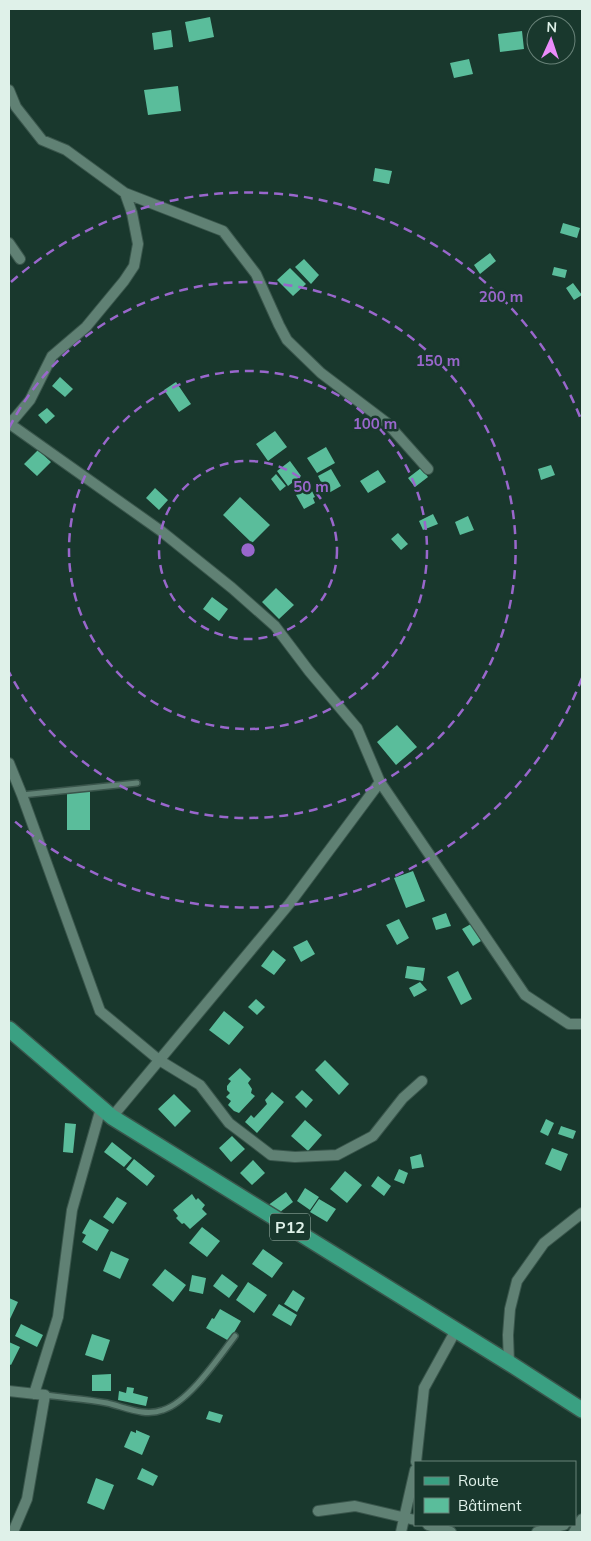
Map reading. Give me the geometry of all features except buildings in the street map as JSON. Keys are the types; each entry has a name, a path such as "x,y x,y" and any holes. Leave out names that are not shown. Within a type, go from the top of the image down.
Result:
{"main road":[{"name":"P12","path":"9,1029 107,1112 582,1410"}],"street":[{"path":"9,90 16,107 42,140 66,150 125,193 223,231 256,274 287,340 321,373 387,423 428,469"},
{"path":"125,193 132,213 138,244 134,266 86,327 52,356 30,400 9,423 161,531 232,588 275,626 357,728 380,782 524,995 569,1024 582,1024"},
{"path":"9,243 20,259"},
{"path":"9,763 100,1011 159,1060 200,1085 229,1124 271,1155 295,1157 337,1155 373,1136 403,1098 422,1081"},
{"path":"34,1394 58,1317 72,1210 107,1112 159,1060 290,903 380,782"},
{"path":"509,1363 508,1335 510,1309 517,1281 544,1243 582,1213"},
{"path":"416,1461 424,1388 456,1330"},
{"path":"9,1391 45,1395 27,1499 13,1532"},
{"path":"401,1532 414,1474"},
{"path":"318,1511 355,1506 414,1520"},
{"path":"574,1532 582,1519"},
{"path":"431,1526 452,1532"},
{"path":"537,1532 560,1526"}],"lane":[{"path":"22,795 137,783"},
{"path":"45,1395 108,1403 132,1411 155,1412 165,1410 196,1385 235,1336"}]}
